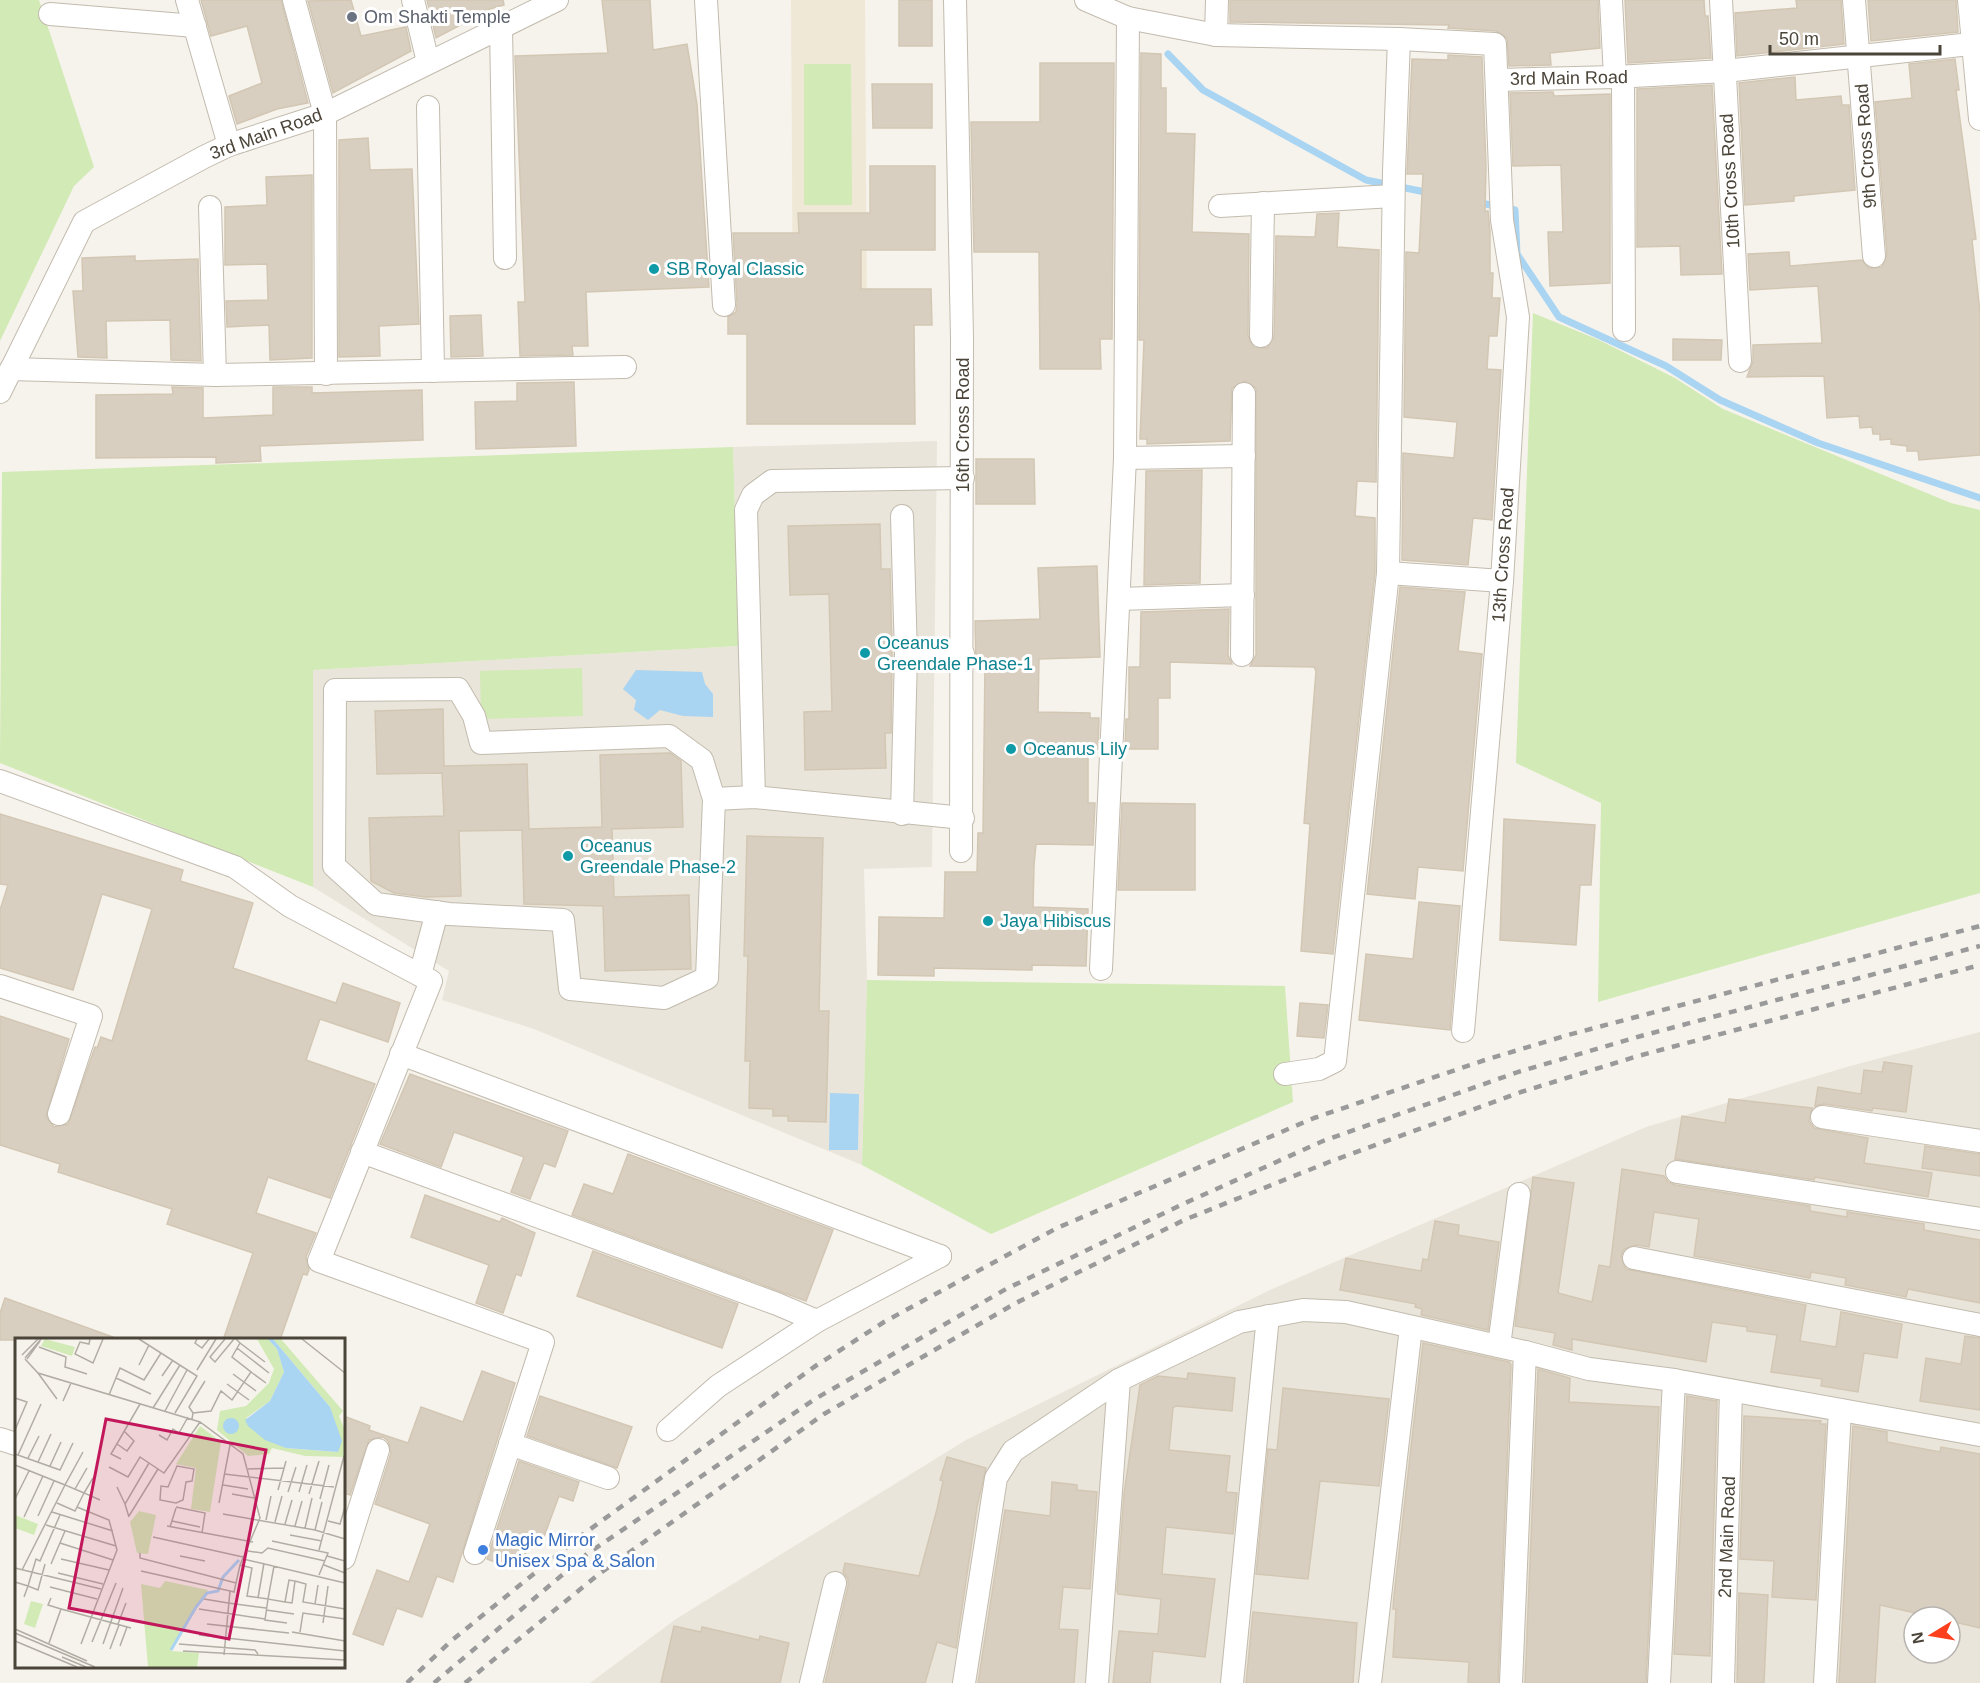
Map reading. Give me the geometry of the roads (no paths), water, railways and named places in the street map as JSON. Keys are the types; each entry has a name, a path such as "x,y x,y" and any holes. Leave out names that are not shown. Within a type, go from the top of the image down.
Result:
{"street":[{"path":"187,0 230,145"},
{"path":"294,0 325,114 326,374"},
{"path":"413,0 428,62"},
{"name":"3rd Main Road","path":"0,392 84,222 230,145 325,114 501,27 522,8 557,0"},
{"path":"706,0 724,305"},
{"name":"16th Cross Road","path":"955,0 963,478 963,818 961,851"},
{"name":"3rd Main Road","path":"1086,0 1216,35 1399,39 1495,44 1498,80 1725,71 1976,44"},
{"path":"1216,35 1217,0"},
{"path":"1611,0 1619,77 1624,330"},
{"name":"10th Cross Road","path":"1721,0 1740,361"},
{"name":"9th Cross Road","path":"1854,0 1874,256"},
{"path":"1969,0 1976,44 1980,119"},
{"path":"1101,969 1125,458 1140,13"},
{"path":"50,14 195,26"},
{"path":"501,27 505,258"},
{"path":"1285,1074 1319,1068 1335,1061 1388,573 1393,196 1399,39"},
{"name":"13th Cross Road","path":"1463,1031 1502,581 1518,318 1502,219 1498,80"},
{"path":"428,107 433,371"},
{"path":"1220,206 1393,196"},
{"path":"1261,336 1263,203"},
{"path":"210,207 215,375"},
{"path":"11,369 215,375 625,367"},
{"path":"1242,656 1244,394"},
{"path":"1125,458 1244,456"},
{"path":"754,797 746,510 753,495 772,481 963,478"},
{"path":"902,516 906,655 902,814"},
{"path":"1388,573 1502,581"},
{"path":"1119,599 1243,596"},
{"path":"906,655 963,654"},
{"path":"458,689 474,716 481,743 669,736 702,760 714,799 707,978 664,998 570,989 563,920 437,912 376,904 334,866 335,690 458,689"},
{"path":"0,781 235,867 290,906 431,981 319,1261 543,1342 475,1553"},
{"path":"714,799 754,797 902,814 963,818"},
{"path":"420,975 437,912"},
{"path":"0,986 91,1016 59,1114"},
{"path":"401,1054 940,1256 817,1321 718,1386 668,1430"},
{"path":"1822,1116 1980,1141"},
{"path":"362,1152 777,1304 817,1321"},
{"path":"1677,1172 1980,1219"},
{"path":"1499,1346 1519,1194"},
{"path":"1634,1258 1980,1325"},
{"path":"964,1683 996,1478 1013,1450 1119,1380 1239,1322 1303,1310 1346,1312 1525,1352 1589,1370 1674,1380 1980,1435"},
{"path":"1232,1683 1268,1316"},
{"path":"1370,1683 1412,1327"},
{"path":"1511,1683 1525,1352"},
{"path":"1097,1683 1119,1380"},
{"path":"1659,1683 1674,1380"},
{"name":"2nd Main Road","path":"1723,1683 1731,1391"},
{"path":"1825,1683 1840,1410"},
{"path":"0,1439 15,1444"},
{"path":"510,1444 608,1478"},
{"path":"345,1555 378,1450"},
{"path":"812,1683 835,1583"}],"water":[{"path":"636,670 702,672 705,684 713,694 713,717 683,716 660,710 648,720 634,710 636,700 623,689"},
{"path":"830,1093 859,1094 858,1150 829,1150"}],"waterway":[{"path":"1168,54 1203,90 1366,180 1430,193"},
{"path":"1476,202 1515,210 1517,254 1559,317 1666,366 1720,400 1818,443 1980,498"}],"railway":[{"path":"407,1683 451,1641 578,1538 814,1367 884,1322 1057,1228 1314,1118 1485,1060 1568,1035 1980,926"},
{"path":"434,1683 587,1554 815,1399 1006,1289 1183,1204 1323,1141 1518,1072 1641,1036 1980,946"},
{"path":"465,1683 599,1574 824,1414 1014,1304 1184,1220 1329,1162 1521,1092 1638,1056 1980,965"}],"place":[{"name":"Om Shakti Temple","path":"352,17"},
{"name":"SB Royal Classic","path":"654,269"},
{"name":"Oceanus Greendale Phase-1","path":"865,653"},
{"name":"Oceanus Lily","path":"1011,749"},
{"name":"Oceanus Greendale Phase-2","path":"568,856"},
{"name":"Jaya Hibiscus","path":"988,921"},
{"name":"Magic Mirror Unisex Spa & Salon","path":"483,1550"}]}
